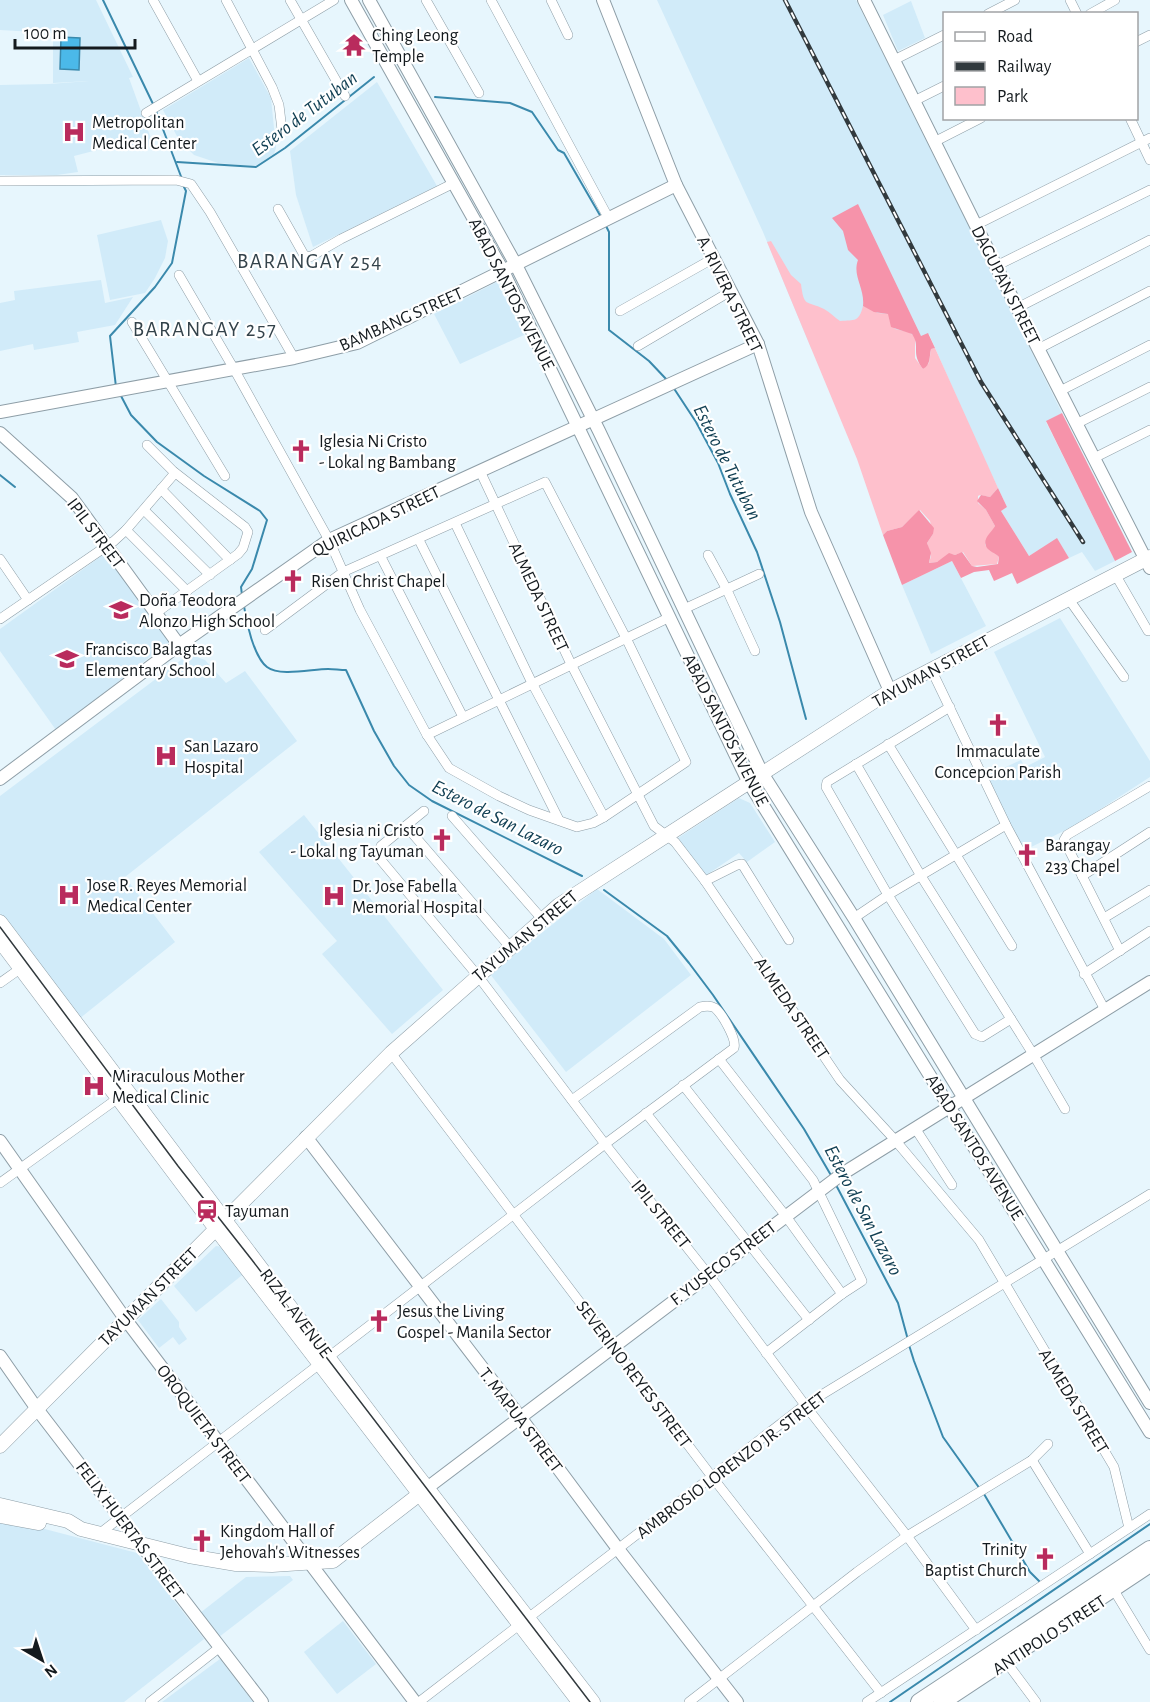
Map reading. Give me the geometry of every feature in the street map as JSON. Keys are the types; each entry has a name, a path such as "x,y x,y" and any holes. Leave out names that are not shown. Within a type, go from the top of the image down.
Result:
{"highway":[{"path":"919,1702 1150,1549"},
{"path":"942,1702 1150,1567"}],"main road":[{"name":"TAYUMAN STREET","path":"0,1446 391,1053 542,919 577,892 890,691 1115,574 1148,561"},
{"name":"RIZAL AVENUE","path":"0,922 26,965 323,1360 525,1622 593,1702"},
{"name":"RIZAL AVENUE","path":"0,942 26,965"},
{"name":"F. YUSECO STREET","path":"313,1568 333,1561 423,1491"},
{"path":"0,1504 68,1521 81,1529 99,1534 189,1556 236,1564 313,1568"},
{"path":"0,1516 66,1530 81,1529"},
{"name":"RIZAL AVENUE","path":"525,1622 579,1702"}],"street":[{"path":"153,0 198,81"},
{"path":"226,0 272,87 279,105 282,130"},
{"path":"290,0 345,96"},
{"path":"148,111 334,0"},
{"name":"ABAD SANTOS AVENUE","path":"351,0 504,272 748,782 1150,1432"},
{"name":"ABAD SANTOS AVENUE","path":"369,0 516,265 762,773 854,918 1150,1403"},
{"path":"426,0 479,93"},
{"path":"491,0 605,222"},
{"path":"551,0 568,35"},
{"name":"A. RIVERA STREET","path":"603,0 676,185 758,344 811,512 890,691"},
{"name":"DAGUPAN STREET","path":"864,0 1017,308 1148,561"},
{"path":"992,12 1015,0"},
{"path":"1094,12 1115,0"},
{"path":"894,60 943,36"},
{"path":"914,101 943,87"},
{"path":"934,142 977,120"},
{"path":"1131,120 1146,140 1150,160"},
{"path":"976,225 1146,140"},
{"path":"0,181 176,180 191,184 210,212 294,358"},
{"path":"278,209 304,255 310,257 340,239 454,183"},
{"name":"BAMBANG STREET","path":"0,412 294,358 357,343 676,185"},
{"path":"996,266 1150,190"},
{"path":"1017,308 1150,240"},
{"path":"620,311 714,258"},
{"path":"179,275 234,369 328,540 343,572 360,610 427,735 449,768 499,796 577,827 604,817 686,762 626,638 545,482 343,572 265,630"},
{"path":"638,346 731,291"},
{"path":"1038,349 1150,291"},
{"path":"132,322 225,476"},
{"name":"QUIRICADA STREET","path":"0,779 178,645 328,540 758,344"},
{"path":"1060,391 1150,345"},
{"path":"1076,424 1150,387"},
{"path":"1094,459 1150,430"},
{"name":"IPIL STREET","path":"0,433 72,498 178,645"},
{"path":"147,446 175,473 245,527 248,532 243,548 230,560 156,613"},
{"name":"ALMEDA STREET","path":"480,471 571,664 654,826 675,842 705,881 840,1080 895,1140 979,1240 1114,1467 1129,1528"},
{"path":"0,619 126,530 175,473"},
{"path":"161,489 230,560"},
{"path":"144,510 210,575"},
{"path":"455,523 532,683 604,817"},
{"path":"126,530 187,591"},
{"path":"419,540 559,820"},
{"path":"708,555 755,651"},
{"path":"381,557 463,717"},
{"path":"0,559 28,600"},
{"path":"684,609 759,574"},
{"path":"1115,574 1148,631"},
{"path":"1068,598 1124,677"},
{"path":"427,735 670,617"},
{"path":"931,669 1006,825 1105,1010"},
{"path":"950,707 825,784 888,895 978,1036 982,1037 1011,1019"},
{"path":"888,744 1012,946"},
{"path":"856,764 921,876 1033,1054 1065,1110"},
{"path":"1120,951 1065,837 1150,786"},
{"name":"IPIL STREET","path":"424,811 381,846 380,859 478,976 605,1144 708,1274 976,1630"},
{"path":"452,816 542,919"},
{"path":"854,918 888,895 1006,825"},
{"path":"406,826 510,947"},
{"path":"1082,876 1150,832"},
{"path":"705,881 742,864 789,940"},
{"path":"1104,918 1150,890"},
{"path":"1084,974 1150,931"},
{"path":"0,983 26,965"},
{"name":"F. YUSECO STREET","path":"423,1491 842,1174 1150,982"},
{"path":"99,1534 419,1286 735,1048 734,1038 715,1008 700,1007 572,1100"},
{"name":"SEVERINO REYES STREET","path":"391,1053 712,1478 881,1693"},
{"path":"719,1059 813,1180 823,1188 837,1233 862,1281 766,1353"},
{"path":"683,1086 785,1215 842,1294"},
{"path":"0,1183 122,1094"},
{"path":"646,1113 809,1320"},
{"path":"915,1128 952,1185"},
{"name":"T. MAPUA STREET","path":"306,1137 520,1417 618,1550 737,1702"},
{"name":"OROQUIETA STREET","path":"0,1141 126,1320 217,1443 417,1702"},
{"name":"AMBROSIO LORENZO JR. STREET","path":"417,1702 525,1622 805,1405 1150,1194"},
{"name":"FELIX HUERTAS STREET","path":"0,1356 37,1409 262,1702"},
{"path":"689,1702 907,1536 1032,1460 1048,1444"},
{"path":"1032,1460 1090,1554"},
{"path":"867,1702 1150,1514"},
{"name":"ANTIPOLO STREET","path":"948,1702 1150,1567"},
{"path":"1115,1592 1150,1650"},
{"path":"150,1702 220,1647"},
{"path":"1007,1663 1036,1702"}],"shaded area":[{"name":"Metropolitan Medical Center","path":"0,0 96,0 133,77 129,78 153,144 105,148 74,156 78,172 57,175 0,175 0,85 49,84 89,81 53,83 53,33 0,30"},
{"path":"657,0 856,0 1062,413 1046,422 1115,561 1095,571 1082,552 1069,558 1057,539 1029,556 1001,511 1007,507 929,334 921,337 811,348 763,232"},
{"path":"911,1 925,38 898,51 883,15"},
{"path":"249,58 271,98 276,148 274,154 252,166 218,163 194,155 179,140 163,110"},
{"path":"377,82 437,186 313,247 296,195 290,151"},
{"path":"858,204 921,336 928,333 935,348 931,349 929,363 923,369 917,358 916,343 912,334 891,327 888,314 874,312 863,306 857,271 858,260 848,250 843,231 832,218"},
{"path":"161,220 168,241 165,258 155,278 145,293 110,300 97,235"},
{"path":"101,280 105,303 133,297 115,325 77,332 79,342 34,350 33,344 0,351 0,303 15,300 14,291"},
{"path":"497,282 524,335 460,364 434,314"},
{"path":"1062,413 1132,552 1115,561 1046,421"},
{"path":"998,488 1007,507 1001,511 1029,556 1057,538 1069,558 1017,584 1012,573 994,581 989,570 974,572 961,578 952,561 902,585 883,535 887,531 902,527 919,510 934,528 927,543 931,553 929,563 937,562 949,553 955,555 962,552 972,566 998,564 999,557 985,545 986,539 995,526 986,510 977,501 981,495 990,497"},
{"name":"Francisco Balagtas Elementary School","path":"107,552 173,639 56,730 0,651 0,629"},
{"path":"952,561 986,626 931,654 902,585"},
{"path":"1060,618 1150,761 1150,777 1076,825 1023,851 986,776 1021,760 1025,767 1045,757 994,652"},
{"path":"189,654 205,660 226,683 245,671 297,741 125,877 175,942 79,1019 0,913 0,796"},
{"path":"739,798 750,803 775,842 747,862 739,853 705,876 678,838"},
{"name":"Dr. Jose Fabella Memorial Hospital","path":"304,815 443,990 392,1034 322,954 337,941 259,852"},
{"path":"597,889 664,939 691,975 566,1072 490,974"},
{"path":"216,1246 223,1247 246,1272 196,1312 174,1286"},
{"path":"161,1299 179,1322 179,1327 187,1339 179,1345 173,1337 159,1348 138,1320"},
{"path":"0,1519 137,1553 204,1639 124,1702 0,1702"},
{"path":"290,1576 293,1580 219,1637 200,1613 246,1577"},
{"path":"343,1621 376,1664 337,1694 304,1652"},
{"path":"220,1659 253,1702 162,1702"}],"green space":[{"path":"771,241 791,275 801,284 803,297 807,302 826,310 840,321 858,318 863,306 878,313 889,314 895,329 909,332 915,337 915,358 923,369 929,363 931,349 935,348 998,488 990,497 978,496 978,503 986,510 995,526 985,545 999,557 997,564 972,566 963,552 929,563 931,556 927,543 933,534 930,521 920,510 902,527 887,531 883,535 857,459 767,242"}],"water":[{"path":"61,37 80,38 79,70 60,69"}],"waterway":[{"path":"103,0 154,106"},
{"name":"Estero de Tutuban","path":"177,162 256,167 285,148 374,77"},
{"name":"Estero de Tutuban","path":"435,97 510,103 532,112 558,150 564,153 601,217"},
{"path":"156,111 182,179"},
{"path":"116,387 110,336 155,287 172,263 186,191 184,187"},
{"name":"Estero de Tutuban","path":"605,224 609,232 609,330 649,361 667,380"},
{"name":"Estero de Tutuban","path":"673,387 696,422 718,463 757,552 780,622 806,719"},
{"path":"120,394 131,415 157,442 204,476 260,511 267,520 252,569 241,587 242,595"},
{"name":"Estero de San Lazaro","path":"0,475 15,487"},
{"name":"Estero de San Lazaro","path":"244,606 258,656 267,667 280,672 346,670 374,731 394,766 409,785 432,801 582,876"},
{"name":"Estero de San Lazaro","path":"604,890 667,936 689,963 804,1129 832,1177"},
{"name":"Estero de San Lazaro","path":"836,1185 898,1303 908,1340"},
{"name":"Estero de San Lazaro","path":"909,1345 943,1437 980,1489"},
{"name":"Estero de San Lazaro","path":"984,1494 1030,1572 1040,1582"},
{"path":"890,1702 1150,1524"}],"tram line":[{"path":"0,927 178,1166 590,1702"}],"railway":[{"path":"785,0 981,382 1083,542"}],"place":[{"name":"Ching Leong Temple","path":"354,45"},
{"name":"Metropolitan Medical Center","path":"74,132"},
{"name":"Iglesia Ni Cristo - Lokal ng Bambang","path":"301,451"},
{"name":"Risen Christ Chapel","path":"293,581"},
{"name":"Doña Teodora Alonzo High School","path":"121,610"},
{"name":"Francisco Balagtas Elementary School","path":"67,659"},
{"name":"Immaculate Concepcion Parish","path":"998,725"},
{"name":"San Lazaro Hospital","path":"166,756"},
{"name":"Iglesia ni Cristo - Lokal ng Tayuman","path":"442,840"},
{"name":"Barangay 233 Chapel","path":"1027,855"},
{"name":"Jose R. Reyes Memorial Medical Center","path":"69,895"},
{"name":"Dr. Jose Fabella Memorial Hospital","path":"334,896"},
{"name":"Miraculous Mother Medical Clinic","path":"94,1086"},
{"name":"Tayuman","path":"207,1211"},
{"name":"Jesus the Living Gospel - Manila Sector","path":"379,1321"},
{"name":"Kingdom Hall of Jehovah's Witnesses","path":"202,1541"},
{"name":"Trinity Baptist Church","path":"1045,1559"}],"district":[{"name":"BARANGAY 254","path":"310,261"},
{"name":"BARANGAY 257","path":"205,329"}]}
